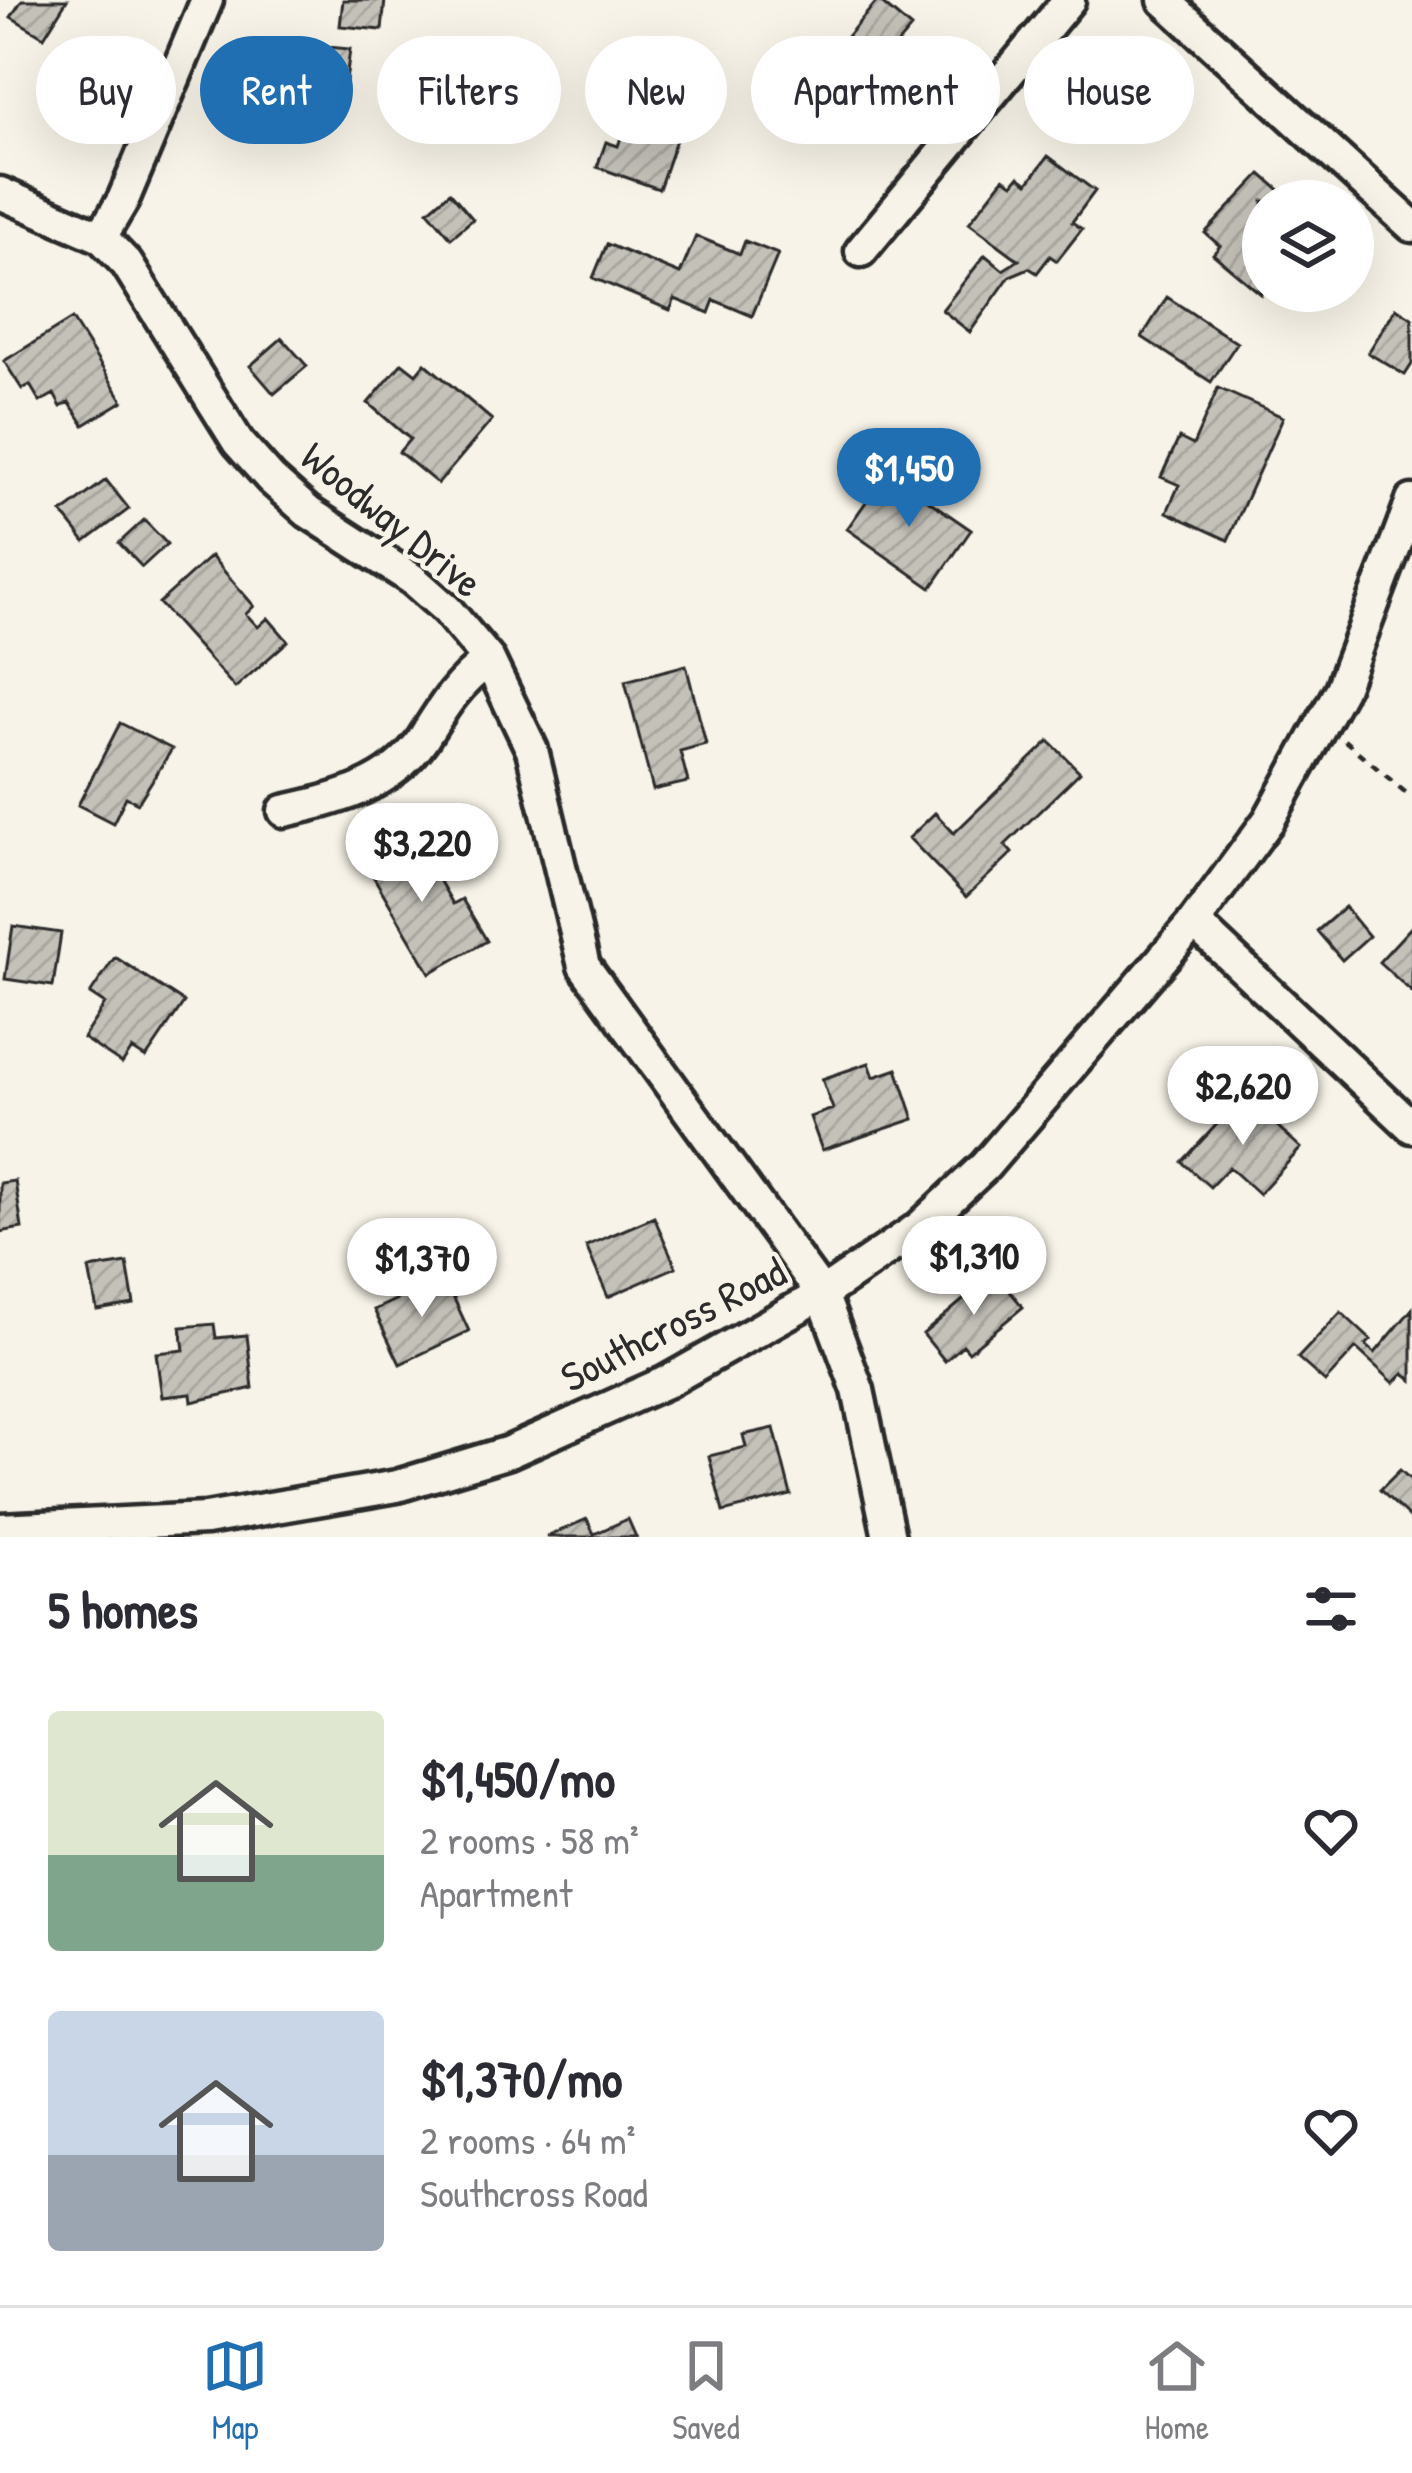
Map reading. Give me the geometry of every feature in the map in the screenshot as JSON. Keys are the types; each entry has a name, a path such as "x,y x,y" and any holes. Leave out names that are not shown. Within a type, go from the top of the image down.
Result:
{"street":[{"path":"0,194 101,237 123,200 207,0"},
{"path":"861,251 1069,0"},
{"path":"1164,0 1412,226"},
{"name":"Woodway Drive","path":"101,237 128,264 238,442 266,473 308,512 412,578 447,610 489,660 532,750 584,966 822,1294 858,1390 889,1537"},
{"name":"Southcross Road","path":"0,1529 206,1519 443,1474 509,1452 666,1382 822,1294 920,1226 985,1166 1194,922 1269,820 1325,724 1412,501"},
{"path":"284,811 352,796 394,769 423,739 448,696 489,660"},
{"path":"1194,922 1412,1127"}],"path":[{"path":"1325,724 1412,798"}],"building":[{"path":"22,0 67,0 45,36 11,17"},
{"path":"343,0 385,0 382,30 340,26"},
{"path":"878,0 911,28 904,36 847,36"},
{"path":"605,144 674,144 659,189 597,167"},
{"path":"1048,156 1095,191 1072,222 1082,229 1057,261 1050,256 1037,273 1029,268 1010,276 970,332 942,310 985,255 1003,270 1019,260 969,223 1004,178 1013,184 1019,176 1028,183"},
{"path":"450,192 473,219 451,238 428,211"},
{"path":"1242,194 1242,278 1213,254 1220,246 1205,233"},
{"path":"696,236 740,254 745,241 778,254 752,316 714,300 709,313 675,299 670,310 593,278 607,244 680,274"},
{"path":"1167,297 1237,343 1211,382 1142,337"},
{"path":"1396,308 1412,318 1412,364 1405,375 1368,353"},
{"path":"72,319 123,401 84,425 69,402 61,407 54,394 40,402 30,385 22,389 4,361"},
{"path":"282,338 307,366 274,394 250,366"},
{"path":"402,363 416,374 425,363 492,420 438,484 399,452 410,439 368,403"},
{"path":"1218,388 1283,417 1228,540 1167,512 1179,485 1161,477 1179,438 1193,445"},
{"path":"887,472 971,530 931,588 847,529"},
{"path":"106,480 129,509 85,542 62,513"},
{"path":"144,520 167,544 142,567 119,543"},
{"path":"211,556 254,606 246,614 258,627 268,618 288,641 235,688 159,603"},
{"path":"686,665 706,744 680,751 688,782 653,790 625,681"},
{"path":"120,723 172,749 138,803 126,797 113,823 78,805"},
{"path":"1049,741 1080,772 1005,845 1012,853 966,897 909,838 935,813 954,833"},
{"path":"396,830 425,879 435,873 453,904 462,899 487,941 430,973 359,852"},
{"path":"1345,907 1369,936 1342,960 1317,931"},
{"path":"13,926 61,933 53,986 5,979"},
{"path":"1412,926 1412,992 1379,962"},
{"path":"115,957 184,1002 146,1058 132,1049 122,1064 83,1038 105,1004 90,994"},
{"path":"869,1063 874,1077 897,1069 914,1119 822,1150 810,1117 833,1109 822,1079"},
{"path":"1244,1095 1301,1148 1259,1194 1229,1167 1210,1187 1182,1162"},
{"path":"15,1181 22,1228 0,1232 0,1183"},
{"path":"654,1217 676,1267 608,1297 586,1246"},
{"path":"127,1263 134,1304 97,1310 89,1269"},
{"path":"995,1273 1023,1307 969,1352 963,1345 945,1361 923,1334"},
{"path":"444,1277 469,1331 400,1364 374,1310"},
{"path":"1412,1309 1412,1380 1404,1373 1394,1383 1356,1348 1325,1382 1298,1358 1341,1312 1371,1340 1366,1345 1375,1353"},
{"path":"214,1324 216,1338 247,1335 253,1388 192,1402 191,1394 162,1397 156,1353 184,1350 181,1327"},
{"path":"774,1428 791,1495 723,1512 709,1456 746,1447 743,1435"},
{"path":"1400,1470 1412,1481 1412,1520 1380,1490"},
{"path":"587,1519 594,1534 628,1519 636,1537 546,1537"}]}
